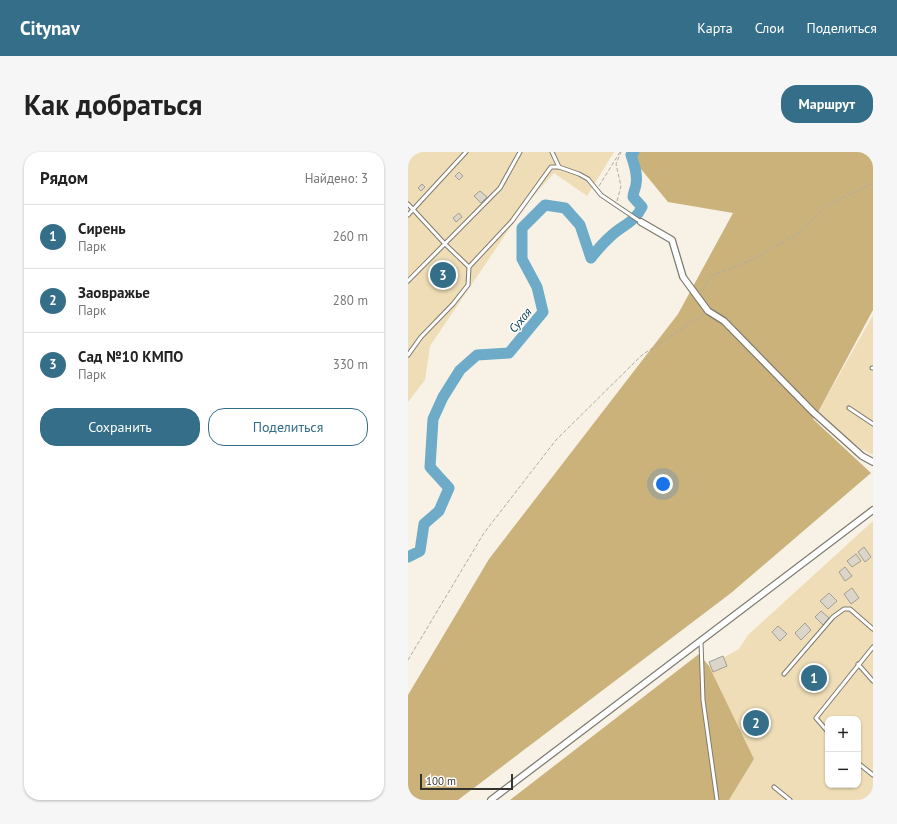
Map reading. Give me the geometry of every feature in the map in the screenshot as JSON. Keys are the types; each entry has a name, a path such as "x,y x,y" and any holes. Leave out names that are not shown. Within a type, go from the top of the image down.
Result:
{"street":[{"path":"641,222 672,240 683,277 708,311 724,321 813,412 862,456 873,462"},
{"path":"491,800 873,510"}],"lane":[{"path":"408,215 466,152"},
{"path":"408,281 500,188 520,152"},
{"path":"552,152 559,167"},
{"path":"408,355 421,337 468,286 469,267 512,221 551,167 559,167 588,179 601,196 641,222"},
{"path":"408,204 445,244 469,267"},
{"path":"849,408 873,424"},
{"path":"784,674 833,617 844,609 850,609 873,629"},
{"path":"701,640 703,700 717,800"},
{"path":"825,728 816,718 873,647"},
{"path":"858,664 873,681"},
{"path":"861,765 873,775"},
{"path":"774,787 790,800"}],"path":[{"path":"596,190 620,152"},
{"path":"615,205 621,186 616,164 620,152"},
{"path":"698,298 711,276 756,258 777,245 796,236 824,208 873,183"},
{"path":"408,660 484,532 556,440 642,355 708,311"}],"shaded area":[{"path":"408,152 614,152 587,196 554,173 526,204 430,346 425,380 408,402"},
{"path":"627,152 873,152 873,310 813,419 871,473 731,593 458,800 408,800 408,695 489,559 678,314 733,213 668,202"},
{"path":"873,315 873,455 861,449 817,414"},
{"path":"873,521 873,800 729,800 754,759 709,666 739,649 748,635"},
{"path":"699,654 709,666 754,759 729,800 510,800"}],"building":[{"path":"459,172 463,176 459,180 455,176"},
{"path":"422,184 425,187 421,191 418,188"},
{"path":"480,191 487,197 481,203 474,196"},
{"path":"459,213 462,217 456,222 453,218"},
{"path":"864,547 871,557 865,562 858,552"},
{"path":"856,554 861,561 852,567 847,561"},
{"path":"845,567 852,576 845,581 839,572"},
{"path":"852,588 859,598 851,604 844,594"},
{"path":"829,593 837,601 828,609 820,601"},
{"path":"821,611 829,618 823,625 815,617"},
{"path":"805,623 811,630 801,640 795,633"},
{"path":"778,626 787,634 780,641 772,632"},
{"path":"723,656 727,666 713,672 709,662"}],"waterway":[{"name":"Сухая","path":"408,557 420,551 424,524 439,511 449,488 430,467 433,419 443,397 460,370 477,355 509,353 543,312 537,287 522,259 522,228 545,205 565,208 580,225 591,258 609,238 636,216 642,207 633,197 636,186 636,177 631,155 634,152"}],"place":[{"name":"Сад №10 КМПО","path":"443,275"},
{"name":"Сирень","path":"814,678"},
{"name":"Заовражье","path":"756,723"}]}
